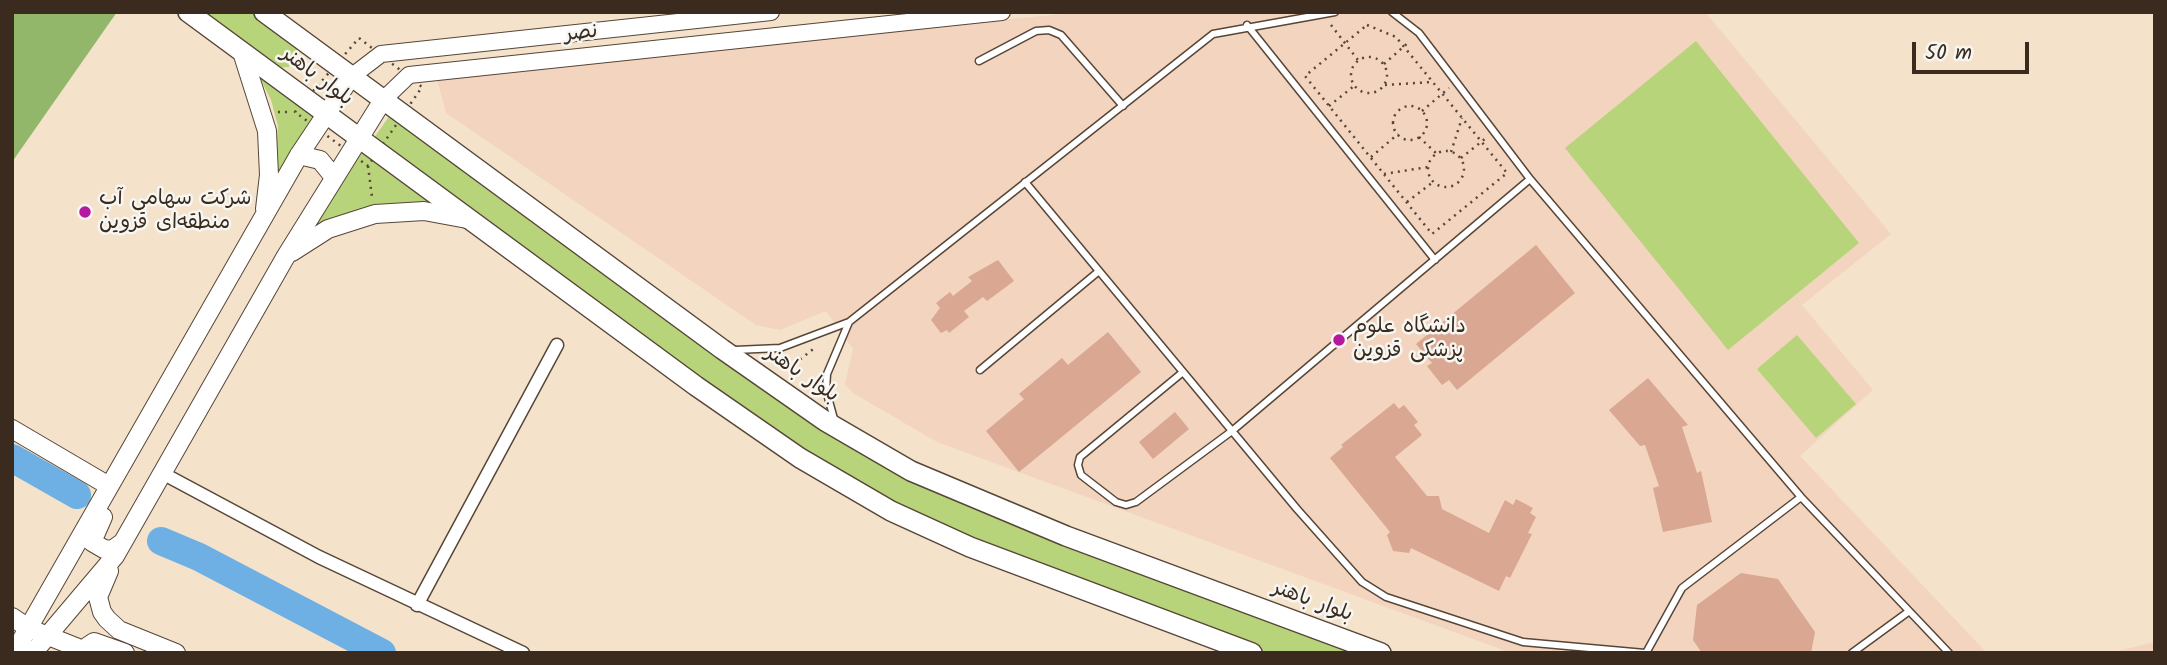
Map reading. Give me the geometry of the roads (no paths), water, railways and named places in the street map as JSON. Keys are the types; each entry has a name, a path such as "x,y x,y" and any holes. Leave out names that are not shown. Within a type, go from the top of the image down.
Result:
{"main road":[{"name":"بلوار باهنر","path":"188,12 800,458 891,511 1039,574 1252,653"},
{"name":"بلوار باهنر","path":"274,15 351,77 722,349 836,428 911,471 987,505 1381,653"},
{"path":"243,52 267,131 269,175 263,217"},
{"path":"14,653 299,155 351,77"},
{"path":"176,653 119,630 102,612 98,597 119,549 286,256 357,137 383,100"},
{"path":"299,155 320,160 333,176"},
{"path":"286,256 328,229 375,214 424,211 471,220"},
{"path":"119,549 104,550 92,542 93,534 157,425 164,389"},
{"path":"12,429 105,492"},
{"path":"33,653 119,549"},
{"path":"12,617 28,628 85,652 94,642 125,653"}],"street":[{"name":"نصر","path":"351,77 381,54 771,12"},
{"name":"نصر","path":"383,100 408,75 1002,12"},
{"path":"417,605 557,345"},
{"path":"162,473 319,557 523,653"}],"lane":[{"path":"722,349 780,348 849,322 1213,34 1335,12"},
{"path":"1392,12 1419,33 1530,179 1801,497 1949,653"},
{"path":"1247,26 1435,260"},
{"path":"979,61 1036,31 1049,30 1061,35 1122,106"},
{"path":"1183,372 1086,451 1078,465 1081,475 1116,502 1126,505 1136,502 1232,431 1530,179"},
{"path":"1025,182 1232,431 1362,582 1386,597 1523,642 1645,653 1682,588 1801,497"},
{"path":"980,370 1099,271"},
{"path":"836,428 829,405 827,374 849,322"},
{"path":"1852,653 1908,612"}],"waterway":[{"path":"12,458 77,495"},
{"path":"161,541 199,557 382,653"}],"place":[{"name":"شرکت سهامی آب منطقه‌ای قزوین","path":"85,212"},
{"name":"دانشگاه علوم پزشکی قزوین","path":"1339,340"}]}
